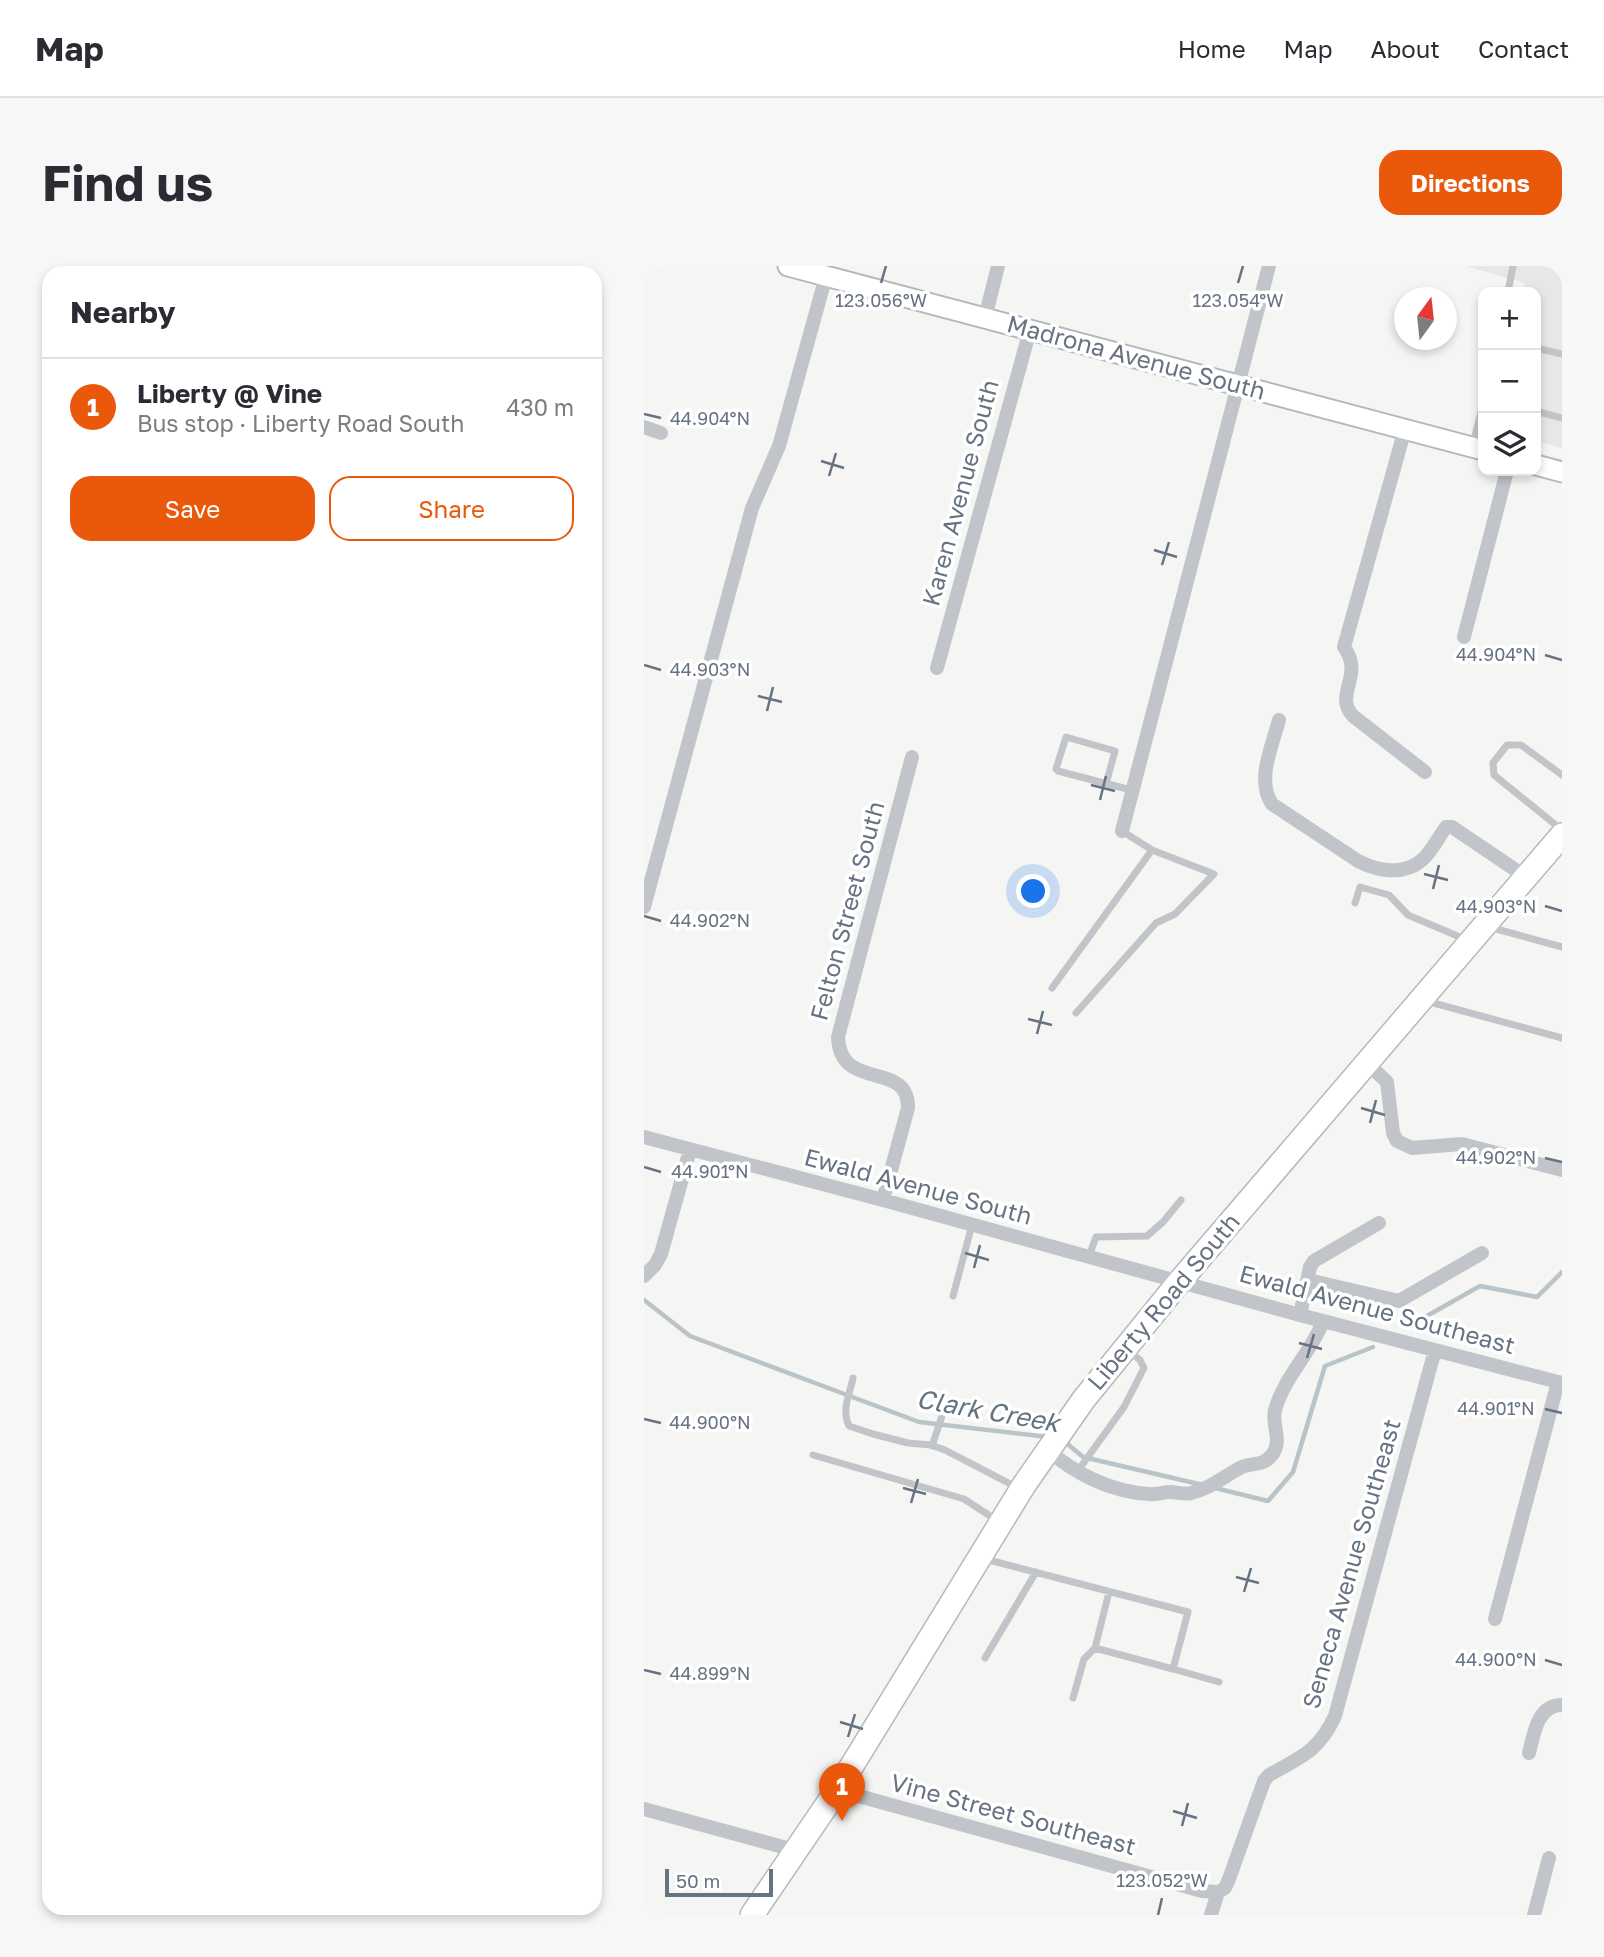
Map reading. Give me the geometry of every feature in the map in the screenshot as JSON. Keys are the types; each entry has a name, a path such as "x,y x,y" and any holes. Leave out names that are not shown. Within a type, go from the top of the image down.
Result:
{"main road":[{"name":"Madrona Avenue South","path":"788,266 1478,449"},
{"path":"1541,466 1562,472"},
{"name":"Liberty Road South","path":"752,1915 836,1790 1048,1450 1124,1348 1562,835"}],"street":[{"path":"985,318 998,266"},
{"path":"1122,831 1269,266"},
{"path":"644,907 752,508 782,438 825,276"},
{"name":"Karen Avenue South","path":"937,668 1030,330"},
{"path":"644,428 661,433"},
{"path":"1405,429 1344,647 1351,657 1353,669 1346,709 1425,772"},
{"path":"1464,637 1506,476"},
{"path":"1279,720 1263,782 1269,800 1358,861 1384,870 1406,869 1422,860 1446,828 1452,827 1527,877"},
{"name":"Felton Street South","path":"883,1200 909,1097 902,1087 891,1080 860,1072 847,1064 838,1052 838,1037 912,757"},
{"path":"1367,1063 1387,1082 1392,1133 1396,1141 1407,1147 1417,1148 1462,1144 1562,1170"},
{"name":"Ewald Avenue South","path":"644,1137 1180,1281"},
{"path":"644,1276 661,1254 690,1150"},
{"path":"1300,1315 1310,1267 1314,1261 1379,1223"},
{"path":"1308,1280 1399,1301 1482,1253"},
{"name":"Ewald Avenue Southeast","path":"1180,1281 1560,1383"},
{"path":"1048,1450 1076,1473 1145,1494 1168,1491 1188,1494 1216,1483 1241,1467 1261,1464 1269,1459 1278,1442 1274,1412 1276,1406 1292,1370 1319,1333 1323,1321"},
{"name":"Seneca Avenue Southeast","path":"1211,1915 1218,1892 1225,1888 1230,1879 1264,1781 1269,1775 1314,1749 1325,1736 1335,1716 1435,1350"},
{"path":"1495,1619 1560,1383"},
{"path":"1529,1753 1539,1718 1554,1705 1562,1705"},
{"name":"Vine Street Southeast","path":"836,1790 1202,1891 1218,1892"},
{"path":"644,1809 794,1850"},
{"path":"1534,1915 1549,1858"}],"lane":[{"path":"1509,287 1513,266"},
{"path":"1541,349 1562,354"},
{"path":"1541,412 1562,418"},
{"path":"1106,784 1115,751 1066,737 1056,769 1058,771 1106,784 1131,790"},
{"path":"1562,775 1521,745 1507,745 1493,763 1494,775 1562,830"},
{"path":"1076,1013 1156,923 1175,914 1214,874 1152,850 1122,831"},
{"path":"1052,988 1152,850"},
{"path":"1355,903 1360,887 1389,895 1408,915 1478,934 1562,947"},
{"path":"1422,999 1562,1038"},
{"path":"1089,1256 1096,1237 1147,1236 1181,1200"},
{"path":"953,1296 972,1224"},
{"path":"1076,1473 1124,1407 1144,1368 1140,1360 1124,1348"},
{"path":"853,1378 845,1407 845,1418 849,1426 908,1443 932,1446 1022,1490"},
{"path":"932,1446 947,1401"},
{"path":"813,1455 964,1499 1001,1524"},
{"path":"981,1558 1188,1612 1173,1669"},
{"path":"985,1658 1036,1572"},
{"path":"1073,1698 1084,1659 1094,1648 1109,1591"},
{"path":"1094,1648 1219,1682"}],"shaded area":[{"path":"1466,266 1562,266 1562,448 1541,442 1541,287 1524,287 1525,283"}],"waterway":[{"name":"Clark Creek","path":"1411,1325 1480,1286 1537,1297 1562,1272"},
{"name":"Clark Creek","path":"644,1300 690,1336 919,1422 1048,1437"},
{"name":"Clark Creek","path":"1215,1488 1268,1501 1293,1472 1325,1366 1373,1347"},
{"name":"Clark Creek","path":"1063,1440 1083,1457 1203,1485"}],"place":[{"name":"Liberty @ Vine","path":"842,1821"}]}
